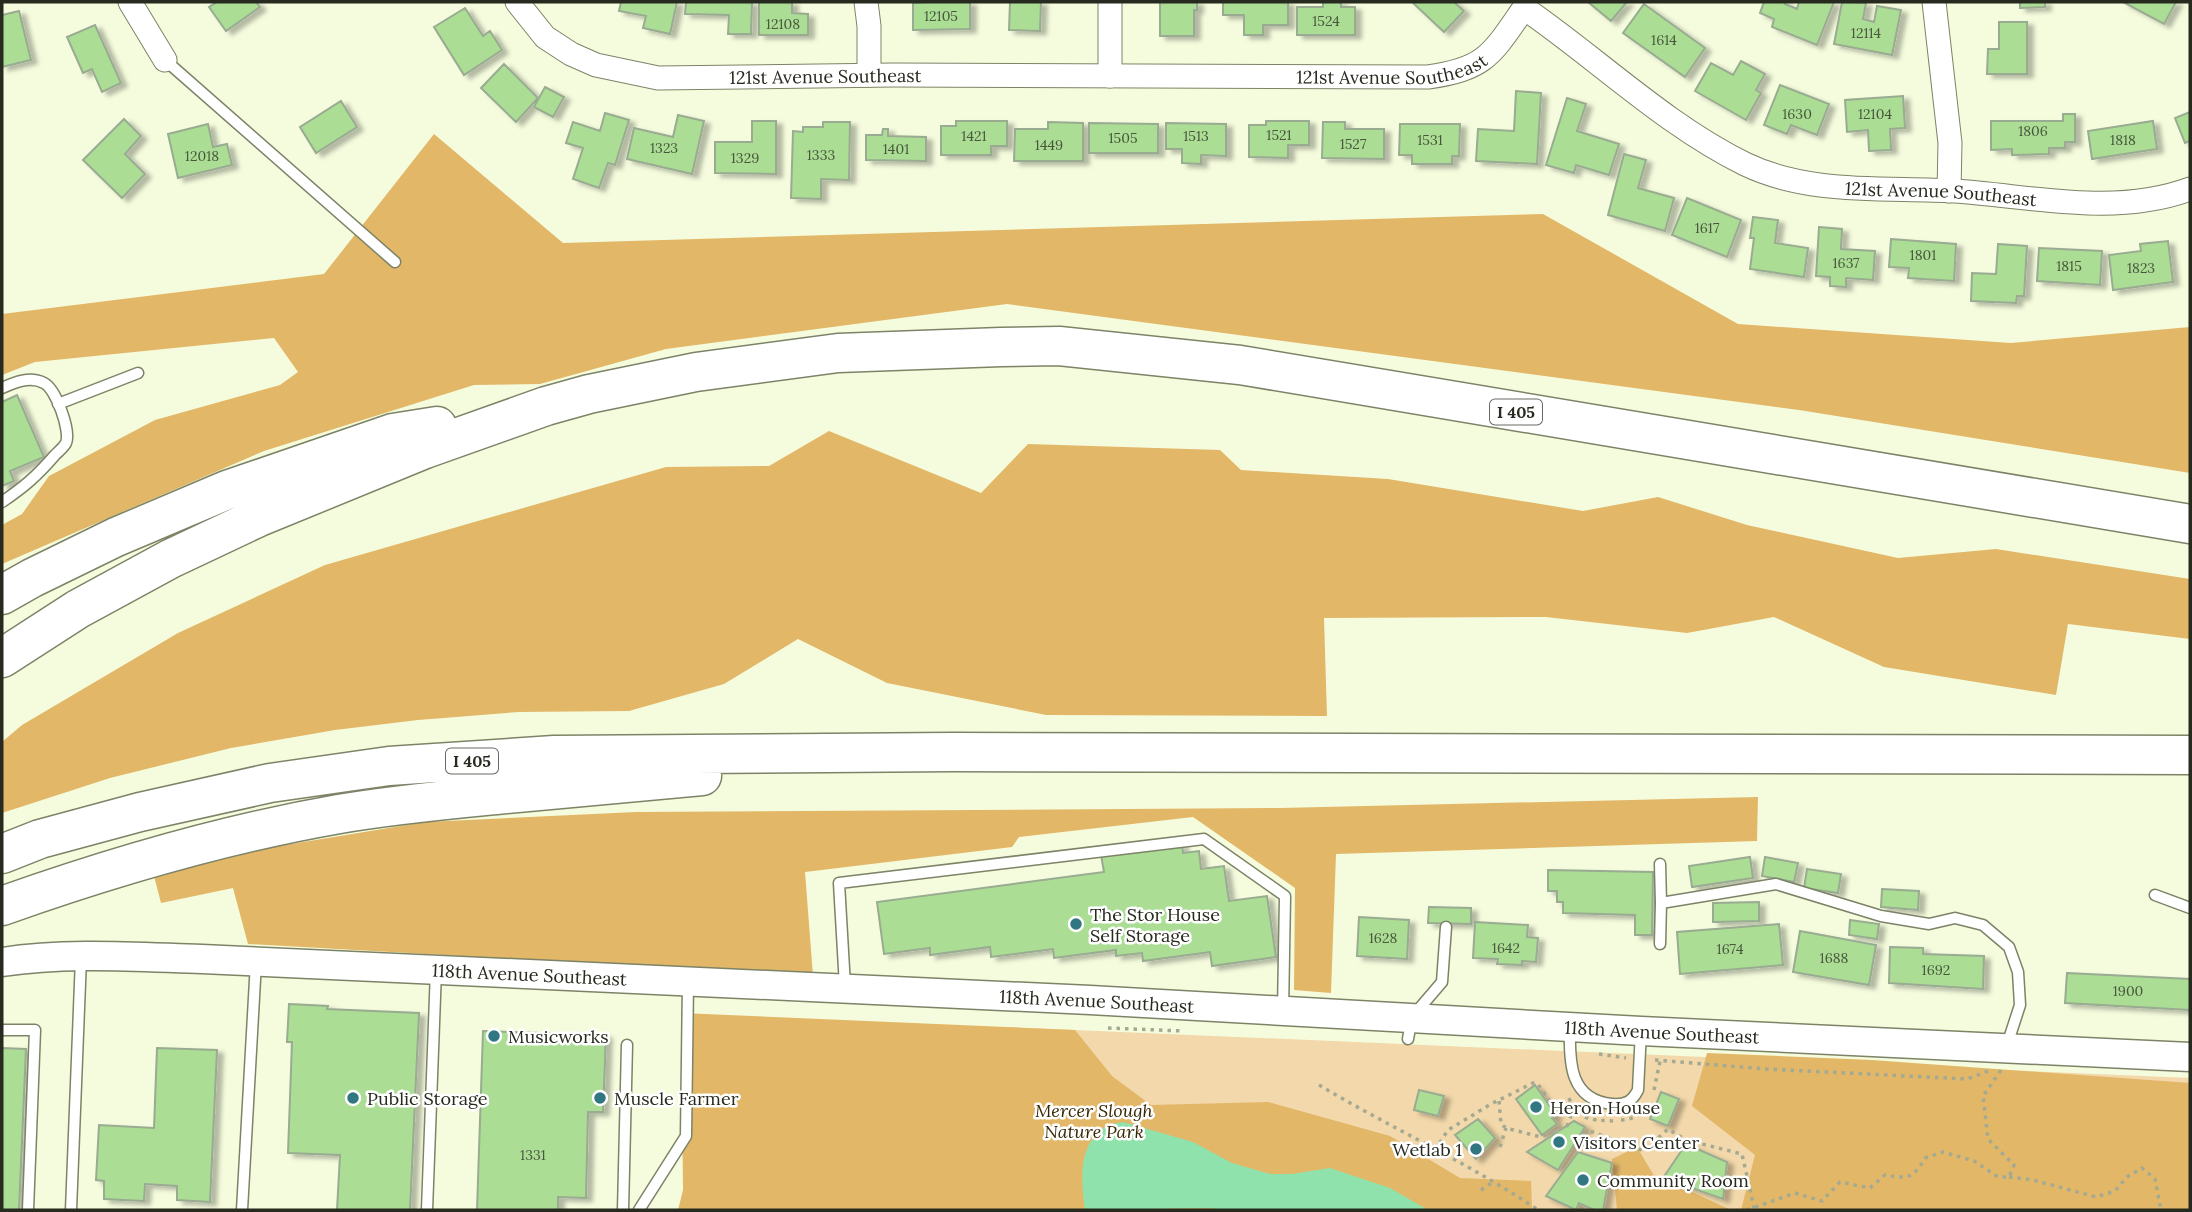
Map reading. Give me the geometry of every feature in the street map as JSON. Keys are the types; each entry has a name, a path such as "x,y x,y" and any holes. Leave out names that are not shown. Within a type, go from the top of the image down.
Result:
{"highway":[{"name":"I 405","path":"2,658 78,609 170,559 259,517 425,449 546,406 589,394 696,372 838,353 1059,346 1240,365 2190,524"},
{"path":"2,595 116,537 227,490 393,433 546,406"},
{"name":"I 405","path":"2,853 40,839 141,812 270,783 389,766 568,755 953,752 2190,755"},
{"path":"2,906 167,853 237,834 340,814 426,802 953,752"}],"street":[{"path":"130,2 165,60"},
{"path":"866,2 869,75"},
{"path":"1110,2 1110,76"},
{"path":"1934,2 1950,143 1950,191"},
{"name":"121st Avenue Southeast","path":"523,10 545,37 571,54 596,65 658,78 869,75 1428,77 1471,68 1490,54 1520,5 1710,145 1762,171 1790,179 1846,186 1950,191 2102,204 2137,202 2190,189"},
{"name":"118th Avenue Southeast","path":"2,962 81,955 256,962 1283,1011 1410,1028 1571,1026 2008,1057 2190,1056"}],"lane":[{"path":"165,60 395,262"},
{"path":"58,404 138,373"},
{"path":"2,388 19,381 44,383 50,388 58,404 67,431 66,443 34,480 2,502"},
{"path":"845,989 839,883 1204,839 1285,896 1283,1011"},
{"path":"1660,864 1660,944"},
{"path":"1661,903 1776,884 1881,916 1929,924 1955,918 1983,925 2009,947 2018,972 2020,1005 2008,1057"},
{"path":"2155,895 2190,908"},
{"path":"1410,1028 1442,982 1446,927"},
{"path":"71,1210 81,955"},
{"path":"242,1210 256,962"},
{"path":"427,1210 436,970"},
{"path":"639,1210 687,1136 688,982"},
{"path":"1571,1026 1571,1059 1582,1092 1594,1101 1622,1104 1634,1097 1637,1090 1641,1031"},
{"path":"2,1030 35,1030 28,1210"},
{"path":"623,1210 627,1045"}],"path":[{"path":"2008,1057 1983,1096 1988,1139 2014,1165 2009,1177"},
{"path":"1435,1150 1448,1130 1491,1104 1537,1083 1555,1108"},
{"path":"1319,1085 1538,1210"},
{"path":"1499,1101 1500,1124 1541,1137 1567,1126 1573,1110"},
{"path":"1593,1132 1594,1119"},
{"path":"1500,1147 1506,1128"},
{"path":"1582,1132 1593,1132 1644,1152 1668,1129 1686,1140 1742,1154 1754,1209"},
{"path":"1747,1210 1795,1193 1822,1201 1840,1182 1870,1188 1885,1175 1906,1178 1917,1172 1925,1158 1943,1152 1974,1161 1998,1177 2033,1180 2096,1198 2115,1191 2127,1177 2142,1168 2155,1179 2161,1210"},
{"path":"1481,1190 1493,1182"}],"green space":[{"path":"434,134 563,243 1543,214 1738,324 2011,343 2190,327 2190,473 1799,410 1007,304 666,349 540,384 474,385 264,451 2,564 2,525 22,514 49,476 155,420 280,385 298,372 274,338 35,362 2,375 2,314 324,274"},
{"path":"829,431 981,493 1028,444 1220,450 1241,470 1388,479 1583,511 1658,497 1747,525 1898,558 1996,549 2190,579 2190,639 2068,624 2056,695 1884,667 1774,617 1687,633 1546,617 1324,618 1327,716 1046,715 887,683 798,639 724,684 629,711 519,712 335,730 231,748 110,778 2,813 2,742 22,725 178,633 325,565 666,467 769,466"},
{"path":"1758,797 1757,841 1336,854 1331,993 1294,990 1295,888 1193,817 1019,837 1012,847 805,872 813,976 248,944 233,888 161,903 154,876 273,847 425,822 636,812 1280,808"},
{"path":"681,1013 1075,1030 1112,1076 1151,1105 1268,1102 1390,1136 1460,1178 1531,1181 1532,1210 678,1210 683,1190"},
{"name":"Mercer Slough Nature Park","path":"1006,1027 2190,1078 2190,1210 998,1210"},
{"path":"1707,1053 1872,1060 2190,1083 2190,1210 1741,1210 1755,1155 1692,1106"},
{"path":"1637,1147 1653,1174 1731,1210 1617,1210 1612,1159"}],"shaded area":[{"path":"1123,1122 1193,1142 1232,1163 1270,1174 1292,1174 1330,1168 1390,1188 1428,1210 1085,1210 1082,1176 1090,1142 1107,1126"}],"building":[{"path":"217,2 256,2 260,7 226,31 209,7"},
{"path":"621,2 677,2 670,34 643,28 646,16 619,11"},
{"path":"686,2 752,2 751,34 728,34 729,15 685,14"},
{"path":"759,2 792,2 792,13 808,14 808,35 759,35"},
{"path":"970,2 970,29 913,30 913,3"},
{"path":"1010,2 1041,2 1040,31 1009,30"},
{"path":"1160,2 1197,2 1197,10 1194,10 1194,36 1160,36"},
{"path":"1223,2 1288,2 1288,25 1263,25 1263,35 1244,35 1244,15 1223,15"},
{"path":"1323,2 1341,2 1341,7 1355,7 1355,35 1297,35 1297,7 1323,7"},
{"path":"1412,2 1454,2 1464,11 1444,32"},
{"path":"1588,2 1627,2 1611,21"},
{"path":"1764,2 1786,2 1785,4 1797,9 1799,2 1834,2 1817,45 1772,27 1774,19 1760,13"},
{"path":"1842,2 1866,3 1863,19 1874,22 1877,6 1901,10 1892,55 1834,44"},
{"path":"2020,2 2045,2 2045,7 2020,8"},
{"path":"2123,2 2176,2 2164,24"},
{"path":"1644,4 1705,48 1685,77 1623,33"},
{"path":"465,8 483,36 490,31 502,50 464,75 434,27"},
{"path":"19,11 31,60 2,67 2,15"},
{"path":"1999,22 2027,22 2027,74 1987,74 1988,49 1999,49"},
{"path":"95,25 121,83 102,92 92,69 83,73 67,37"},
{"path":"1741,61 1765,74 1756,90 1761,93 1746,120 1695,91 1711,63 1733,75"},
{"path":"504,64 538,98 516,122 481,88"},
{"path":"1780,85 1829,104 1817,135 1791,125 1787,134 1764,125"},
{"path":"545,87 564,97 553,117 534,107"},
{"path":"1516,91 1541,93 1537,164 1476,161 1478,129 1514,131"},
{"path":"1903,96 1905,128 1890,129 1891,150 1869,151 1868,130 1847,132 1845,100"},
{"path":"1567,98 1586,104 1577,131 1619,144 1609,175 1576,165 1574,173 1546,165"},
{"path":"341,101 357,127 316,153 300,127"},
{"path":"2190,112 2190,141 2185,143 2175,118"},
{"path":"605,113 629,120 615,165 608,163 599,188 573,179 583,148 566,143 573,122 600,131"},
{"path":"2063,114 2075,114 2075,142 2065,142 2065,148 2049,148 2049,154 2012,155 2012,149 1991,150 1991,121 2063,121"},
{"path":"678,115 704,121 692,174 627,159 634,128 673,137"},
{"path":"124,119 141,136 125,154 145,174 122,198 83,160"},
{"path":"752,121 776,121 776,174 715,173 715,142 752,142"},
{"path":"956,121 1007,121 1007,146 991,146 991,155 941,155 941,126 956,126"},
{"path":"1266,121 1309,121 1309,145 1288,145 1288,158 1249,157 1249,125 1266,125"},
{"path":"2153,121 2157,149 2092,159 2088,131"},
{"path":"823,122 850,122 849,180 821,179 821,199 791,198 793,131 803,132 803,127 823,127"},
{"path":"1048,122 1083,123 1083,161 1014,161 1015,129 1048,129"},
{"path":"1323,122 1345,122 1345,129 1384,129 1384,159 1322,158"},
{"path":"1089,123 1158,124 1158,153 1089,153"},
{"path":"1166,123 1226,124 1226,156 1201,155 1201,164 1182,163 1182,149 1166,149"},
{"path":"208,124 213,147 227,144 232,165 178,178 168,134"},
{"path":"1400,124 1460,124 1459,156 1452,156 1452,164 1412,164 1412,155 1399,155"},
{"path":"883,129 888,129 888,136 926,137 926,161 866,160 866,135 882,135"},
{"path":"1624,154 1646,160 1638,188 1674,198 1665,231 1608,215"},
{"path":"1687,198 1741,220 1727,257 1672,235"},
{"path":"1753,217 1778,220 1775,243 1808,248 1804,277 1750,269 1754,238 1750,238"},
{"path":"1819,227 1842,229 1841,249 1875,251 1873,280 1846,278 1846,287 1830,286 1830,277 1816,276"},
{"path":"1891,239 1956,244 1954,281 1908,278 1909,268 1889,267"},
{"path":"2168,241 2173,282 2113,290 2109,255 2141,251 2140,244"},
{"path":"1998,244 2027,246 2024,296 2017,296 2016,303 1971,301 1972,273 1996,274"},
{"path":"2039,248 2102,251 2100,285 2037,281"},
{"path":"17,395 44,457 10,471 14,481 2,486 2,402"},
{"name":"The Stor House Self Storage","path":"1182,844 1183,853 1199,851 1201,869 1224,866 1229,901 1267,896 1276,957 1212,966 1210,952 1143,961 1142,953 1116,956 1116,950 1054,958 1053,949 991,957 990,947 930,955 930,948 884,954 877,902 1104,872 1101,855"},
{"path":"1750,857 1753,878 1692,887 1689,866"},
{"path":"1765,857 1798,863 1794,882 1762,876"},
{"path":"1807,869 1841,874 1838,893 1804,888"},
{"path":"1548,870 1653,872 1652,935 1635,935 1635,915 1563,913 1563,902 1557,902 1557,891 1548,891"},
{"path":"1882,889 1919,891 1918,910 1881,907"},
{"path":"1759,902 1759,921 1713,922 1713,903"},
{"path":"1429,907 1471,908 1471,924 1428,923"},
{"path":"1359,917 1409,920 1407,959 1357,956"},
{"path":"1850,920 1879,924 1877,939 1849,935"},
{"path":"1475,922 1528,925 1527,937 1538,938 1536,962 1522,961 1522,965 1497,964 1498,959 1473,958"},
{"path":"1779,924 1783,965 1680,974 1677,932"},
{"path":"1800,931 1876,945 1869,985 1793,972"},
{"path":"1890,947 1923,948 1923,954 1984,956 1983,989 1889,983"},
{"path":"2067,973 2190,979 2190,1010 2065,1003"},
{"name":"Public Storage","path":"289,1004 328,1006 327,1009 419,1013 410,1210 337,1210 340,1155 288,1153 292,1042 287,1042"},
{"path":"483,1031 606,1035 603,1112 588,1112 586,1198 558,1197 558,1210 477,1210"},
{"path":"2,1048 26,1049 19,1210 2,1210"},
{"path":"157,1048 217,1050 210,1202 177,1200 177,1186 145,1184 144,1201 104,1199 104,1181 96,1180 99,1125 154,1128"},
{"name":"Heron House","path":"1535,1085 1556,1115 1552,1118 1557,1124 1542,1135 1516,1099"},
{"path":"1419,1090 1444,1096 1438,1116 1414,1110"},
{"path":"1661,1092 1679,1099 1668,1126 1650,1119"},
{"name":"Wetlab 1","path":"1478,1119 1495,1138 1476,1159 1455,1135"},
{"name":"Visitors Center","path":"1574,1121 1585,1127 1558,1170 1527,1152"},
{"path":"1686,1144 1727,1162 1723,1199 1663,1178"},
{"name":"Community Room","path":"1578,1152 1612,1163 1603,1210 1594,1210 1579,1203 1576,1210 1546,1196"}],"place":[{"name":"The Stor House Self Storage","path":"1076,924"},
{"name":"Musicworks","path":"494,1036"},
{"name":"Public Storage","path":"353,1098"},
{"name":"Muscle Farmer","path":"600,1098"},
{"name":"Heron House","path":"1536,1107"},
{"name":"Visitors Center","path":"1559,1142"},
{"name":"Wetlab 1","path":"1476,1149"},
{"name":"Community Room","path":"1583,1180"}]}
